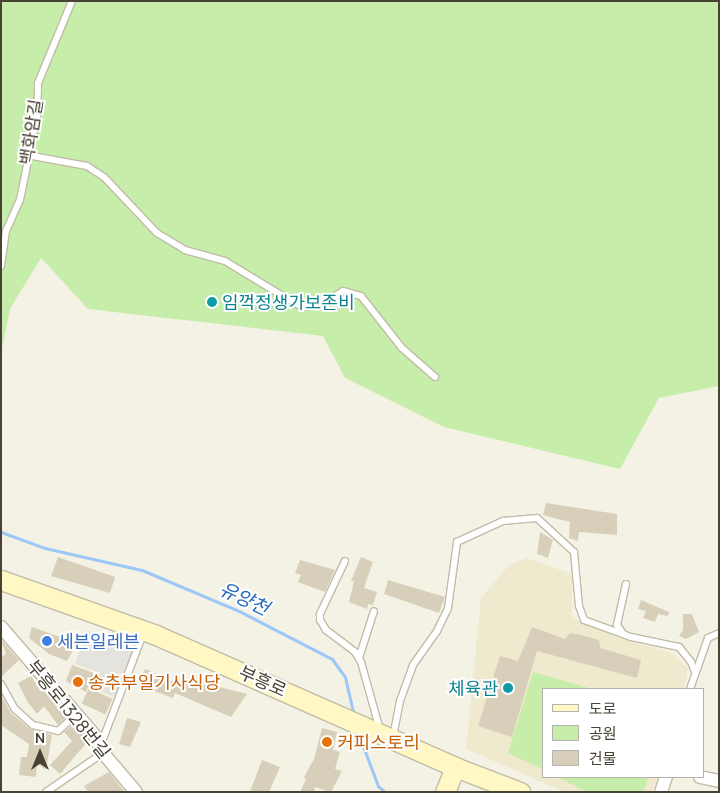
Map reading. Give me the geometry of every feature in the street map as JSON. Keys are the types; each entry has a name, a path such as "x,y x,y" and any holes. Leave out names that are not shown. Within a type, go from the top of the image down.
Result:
{"main road":[{"name":"부흥로","path":"1,580 144,630 455,767 520,792"},
{"path":"445,792 455,767"}],"street":[{"name":"부흥로1328번길","path":"1,627 95,736 103,753 136,792"},
{"path":"661,792 666,778"},
{"path":"705,778 719,781"}],"lane":[{"name":"백화암길","path":"1,266 6,231 20,200 27,155 37,116 38,83 72,1"},
{"path":"27,155 87,166 104,177 157,233 185,250 225,262 296,304 306,307 327,301 343,291 361,296 402,348 435,377"},
{"path":"382,734 400,701 413,665 437,631 448,608 457,542 474,532 503,521 537,518 574,552 579,606 584,620 679,647 691,662 695,672"},
{"path":"345,560 320,614 320,620 326,630 359,658 382,734"},
{"path":"622,632 617,624 626,584"},
{"path":"359,658 374,611"},
{"path":"46,792 103,753 103,739 144,630"},
{"path":"690,688 708,638 719,633"},
{"path":"1,684 15,709 33,725 58,731 76,716"}],"shaded area":[{"path":"526,558 572,574 572,616 582,623 631,642 670,652 688,668 684,688 542,688 542,778 657,778 652,792 565,792 466,749 481,598 509,565"},
{"path":"87,630 137,648 116,698 92,687 97,672 75,664"}],"green space":[{"path":"1,1 719,1 719,386 659,398 620,469 444,427 345,378 323,336 88,309 41,258 10,309 1,353"},
{"path":"533,672 589,688 542,688 542,769 508,753"},
{"path":"559,778 649,778 643,792 587,792"}],"building":[{"path":"546,503 617,514 617,535 579,532 578,541 569,538 570,522 543,515"},
{"path":"540,532 553,540 548,558 537,554"},
{"path":"58,557 115,577 110,593 51,576"},
{"path":"361,557 373,562 364,588 377,592 373,605 368,604 367,609 349,602 354,581 351,581"},
{"path":"300,560 335,570 325,592 298,582 301,575 295,573"},
{"path":"388,580 445,597 439,613 384,594"},
{"path":"641,600 669,612 668,616 658,614 655,622 643,618 646,611 638,609"},
{"path":"683,614 692,614 699,632 686,639 679,636 683,630"},
{"path":"32,627 77,643 67,661 49,654 29,638"},
{"path":"532,627 565,639 570,633 599,640 600,648 641,660 637,678 537,651 512,737 478,726 500,656 518,661"},
{"path":"1,640 19,660 1,677 1,657 6,654"},
{"path":"72,665 94,673 86,692 66,681"},
{"path":"145,669 184,686 188,679 247,694 231,717 175,693 173,698 138,685"},
{"path":"31,676 41,692 44,689 67,716 58,725 44,706 37,714 27,701 18,683"},
{"path":"89,688 113,699 105,714 82,703"},
{"path":"1,695 11,713 30,729 52,735 46,770 37,763 36,777 19,775 21,757 27,757 29,744 1,725"},
{"path":"127,718 141,722 130,747 119,744"},
{"path":"74,724 88,741 60,774 50,765 72,741 64,732"},
{"path":"322,728 337,732 333,750 340,752 335,769 342,771 331,792 315,787 314,792 300,792 306,779 304,777 314,759"},
{"path":"262,760 280,767 269,792 250,792"},
{"path":"109,772 125,792 88,792 84,786"}],"waterway":[{"name":"유양천","path":"1,532 45,548 142,570 239,611 332,659 345,677 354,715"},
{"name":"유양천","path":"358,733 378,786 385,792"}],"place":[{"name":"임꺽정생가보존비","path":"212,302"},
{"name":"세븐일레븐","path":"47,641"},
{"name":"송추부일기사식당","path":"78,682"},
{"name":"체육관","path":"508,688"},
{"name":"커피스토리","path":"327,742"}]}
